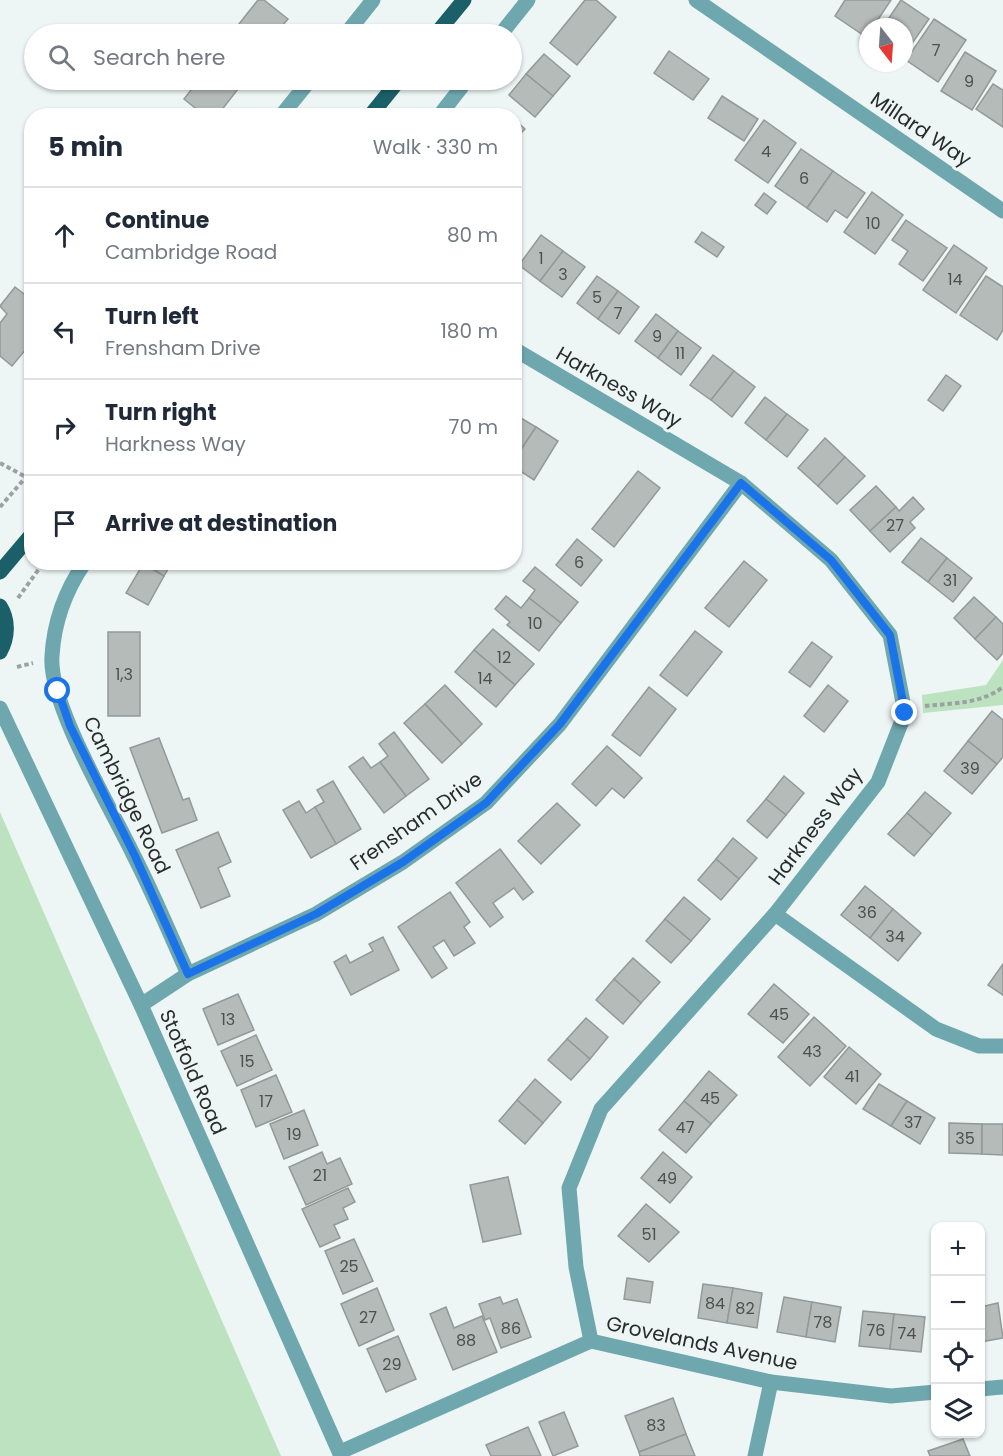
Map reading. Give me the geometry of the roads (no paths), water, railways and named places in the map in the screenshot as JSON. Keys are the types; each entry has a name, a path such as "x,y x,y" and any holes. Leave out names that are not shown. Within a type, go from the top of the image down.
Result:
{"main road":[{"path":"444,24 464,0"},
{"path":"376,108 391,90"},
{"path":"0,572 24,544"},
{"path":"0,606 7,626 6,638 0,652"}],"street":[{"path":"354,24 374,0"},
{"path":"509,24 528,0"},
{"name":"Millard Way","path":"696,0 1003,211"},
{"path":"287,108 302,90"},
{"path":"445,108 459,90"},
{"name":"Harkness Way","path":"522,354 741,483 831,560 890,635 905,713 878,782 775,914 601,1109 569,1188 576,1267 591,1341"},
{"name":"Frensham Drive","path":"141,1005 188,974 316,914 403,862 486,803 560,724 741,483"},
{"name":"Cambridge Road","path":"80,570 62,599 51,658 58,691 70,726 135,856 188,974"},
{"name":"Stotfold Road","path":"0,708 141,1005 340,1454"},
{"path":"775,914 936,1029 979,1046 1003,1047"},
{"name":"Grovelands Avenue","path":"340,1454 591,1341 771,1382 891,1396 931,1392"},
{"path":"755,1456 771,1382"},
{"path":"985,1389 1003,1387"}]}
